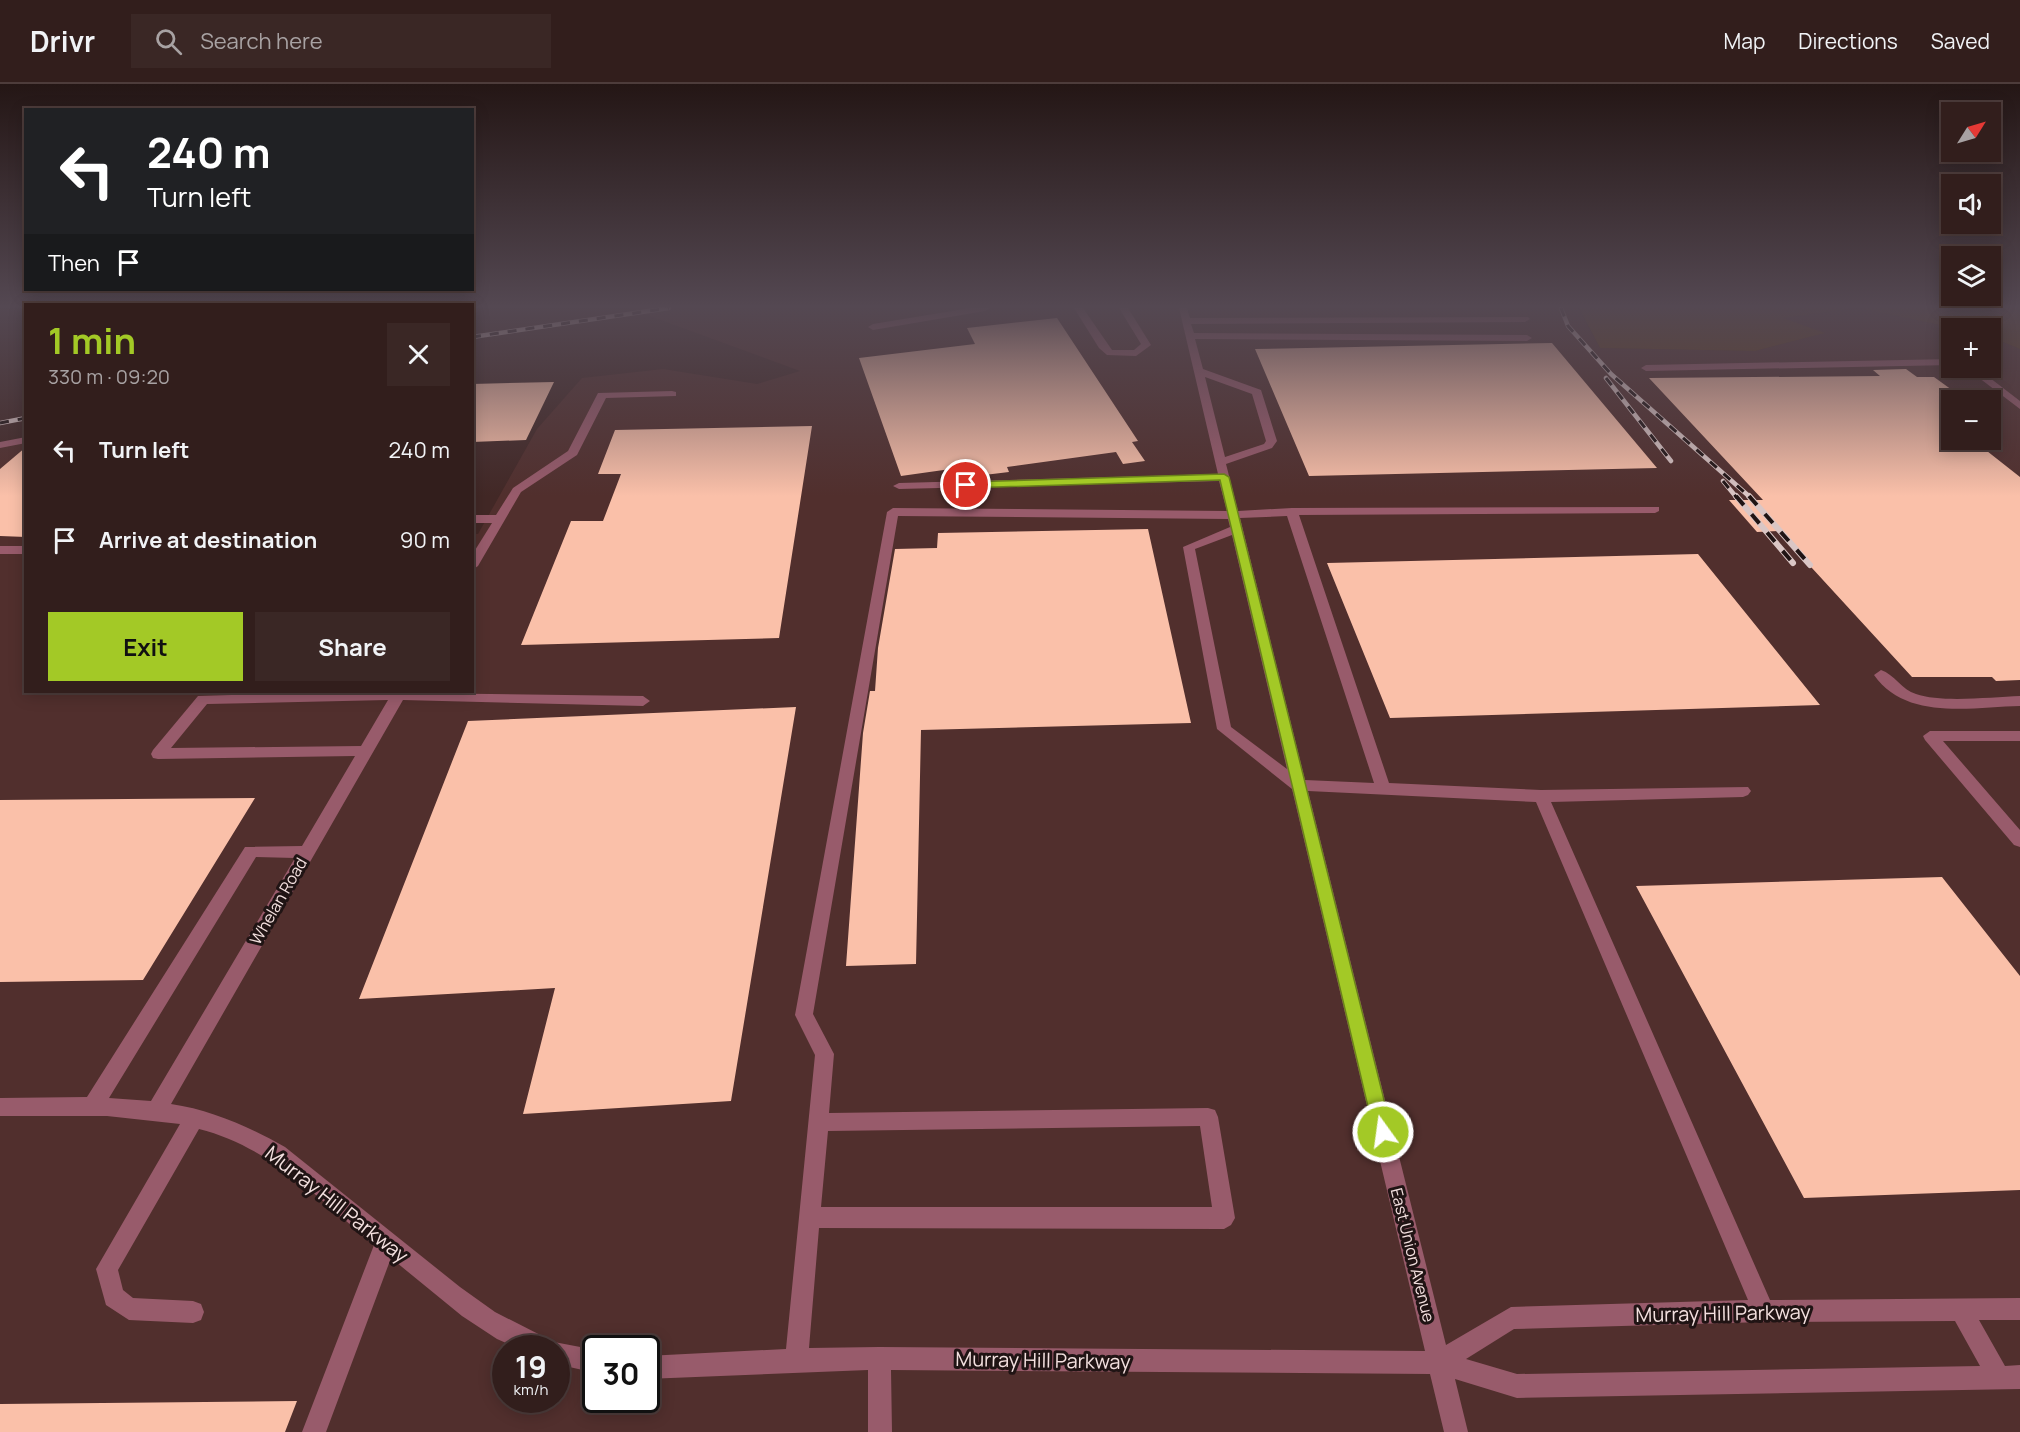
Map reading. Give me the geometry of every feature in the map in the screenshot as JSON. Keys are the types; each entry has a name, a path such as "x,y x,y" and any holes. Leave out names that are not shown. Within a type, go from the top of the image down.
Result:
{"street":[{"name":"East Union Avenue","path":"1198,371 1456,1432"},
{"path":"899,486 1222,470 1268,446 1272,441 1257,392 1198,371"},
{"path":"1984,378 2020,406"},
{"path":"474,563 517,490 573,453 602,395 672,394"},
{"path":"0,445 24,440"},
{"path":"796,1361 825,1054 804,1015 893,512 1235,522 1292,512 1655,509"},
{"path":"1292,512 1384,790"},
{"path":"474,519 500,519"},
{"path":"1235,522 1189,547 1224,729 1298,785 1541,796 1743,790"},
{"path":"0,550 24,550"},
{"path":"1881,675 1911,698 1937,702 2020,701"},
{"path":"365,751 158,754 203,699 399,693 643,701"},
{"name":"Whelan Road","path":"156,1111 399,693"},
{"path":"2020,736 1930,736 2020,841"},
{"path":"1541,796 1764,1311"},
{"path":"93,1106 251,851 307,852"},
{"name":"Murray Hill Parkway","path":"0,1107 93,1106 156,1111 194,1119 235,1132 277,1154 481,1319 511,1335"},
{"path":"810,1217 1224,1218 1208,1117 819,1122"},
{"path":"193,1311 129,1309 114,1297 107,1269 194,1119"},
{"path":"314,1432 386,1242"},
{"name":"Murray Hill Parkway","path":"1439,1364 1511,1318 1764,1311 2020,1309"},
{"path":"1961,1310 2010,1377"},
{"path":"879,1359 880,1432"},
{"name":"Murray Hill Parkway","path":"660,1367 879,1359 1439,1364 1517,1386 2010,1377"}],"shaded area":[{"path":"646,371 675,371 757,384 800,371 1941,371 1941,378 2001,378 2001,371 2020,371 2020,1432 0,1432 0,444 24,439 24,693 474,693 474,534 478,534 537,429 582,378"}],"building":[{"path":"864,371 1092,371 1138,441 1132,442 1145,461 1123,464 1116,452 1007,467 1009,472 976,476 972,466 901,476"},
{"path":"1264,371 1575,371 1657,468 1309,476"},
{"path":"1874,371 1909,371 1917,377 1934,377 1952,390 1941,390 1941,450 1986,450 2020,477 2020,680 1996,681 1992,677 1912,677 1778,531 1757,532 1729,500 1763,500 1649,378 1880,376"},
{"path":"554,382 526,440 474,442 474,384"},
{"path":"812,426 779,638 521,645 571,521 603,521 621,474 598,474 615,430"},
{"path":"24,449 24,537 0,536 0,469"},
{"path":"1148,529 1191,723 921,730 916,964 846,966 863,733 870,691 875,691 878,648 895,549 937,548 938,533"},
{"path":"1698,554 1820,705 1390,718 1327,563"},
{"path":"796,707 731,1101 523,1114 555,988 359,999 468,721"},
{"path":"255,798 143,980 0,982 0,800"},
{"path":"1942,877 2020,976 2020,1190 1804,1198 1636,886"},
{"path":"297,1401 285,1432 0,1432 0,1404"}],"railway":[{"path":"1608,371 1750,497"},
{"path":"1606,378 1671,461"},
{"path":"0,423 24,418"},
{"path":"1723,481 1737,498"},
{"path":"1736,496 1793,563"},
{"path":"1750,497 1810,565"}],"route":[{"path":"966,485 1224,477 1383,1132"}]}
